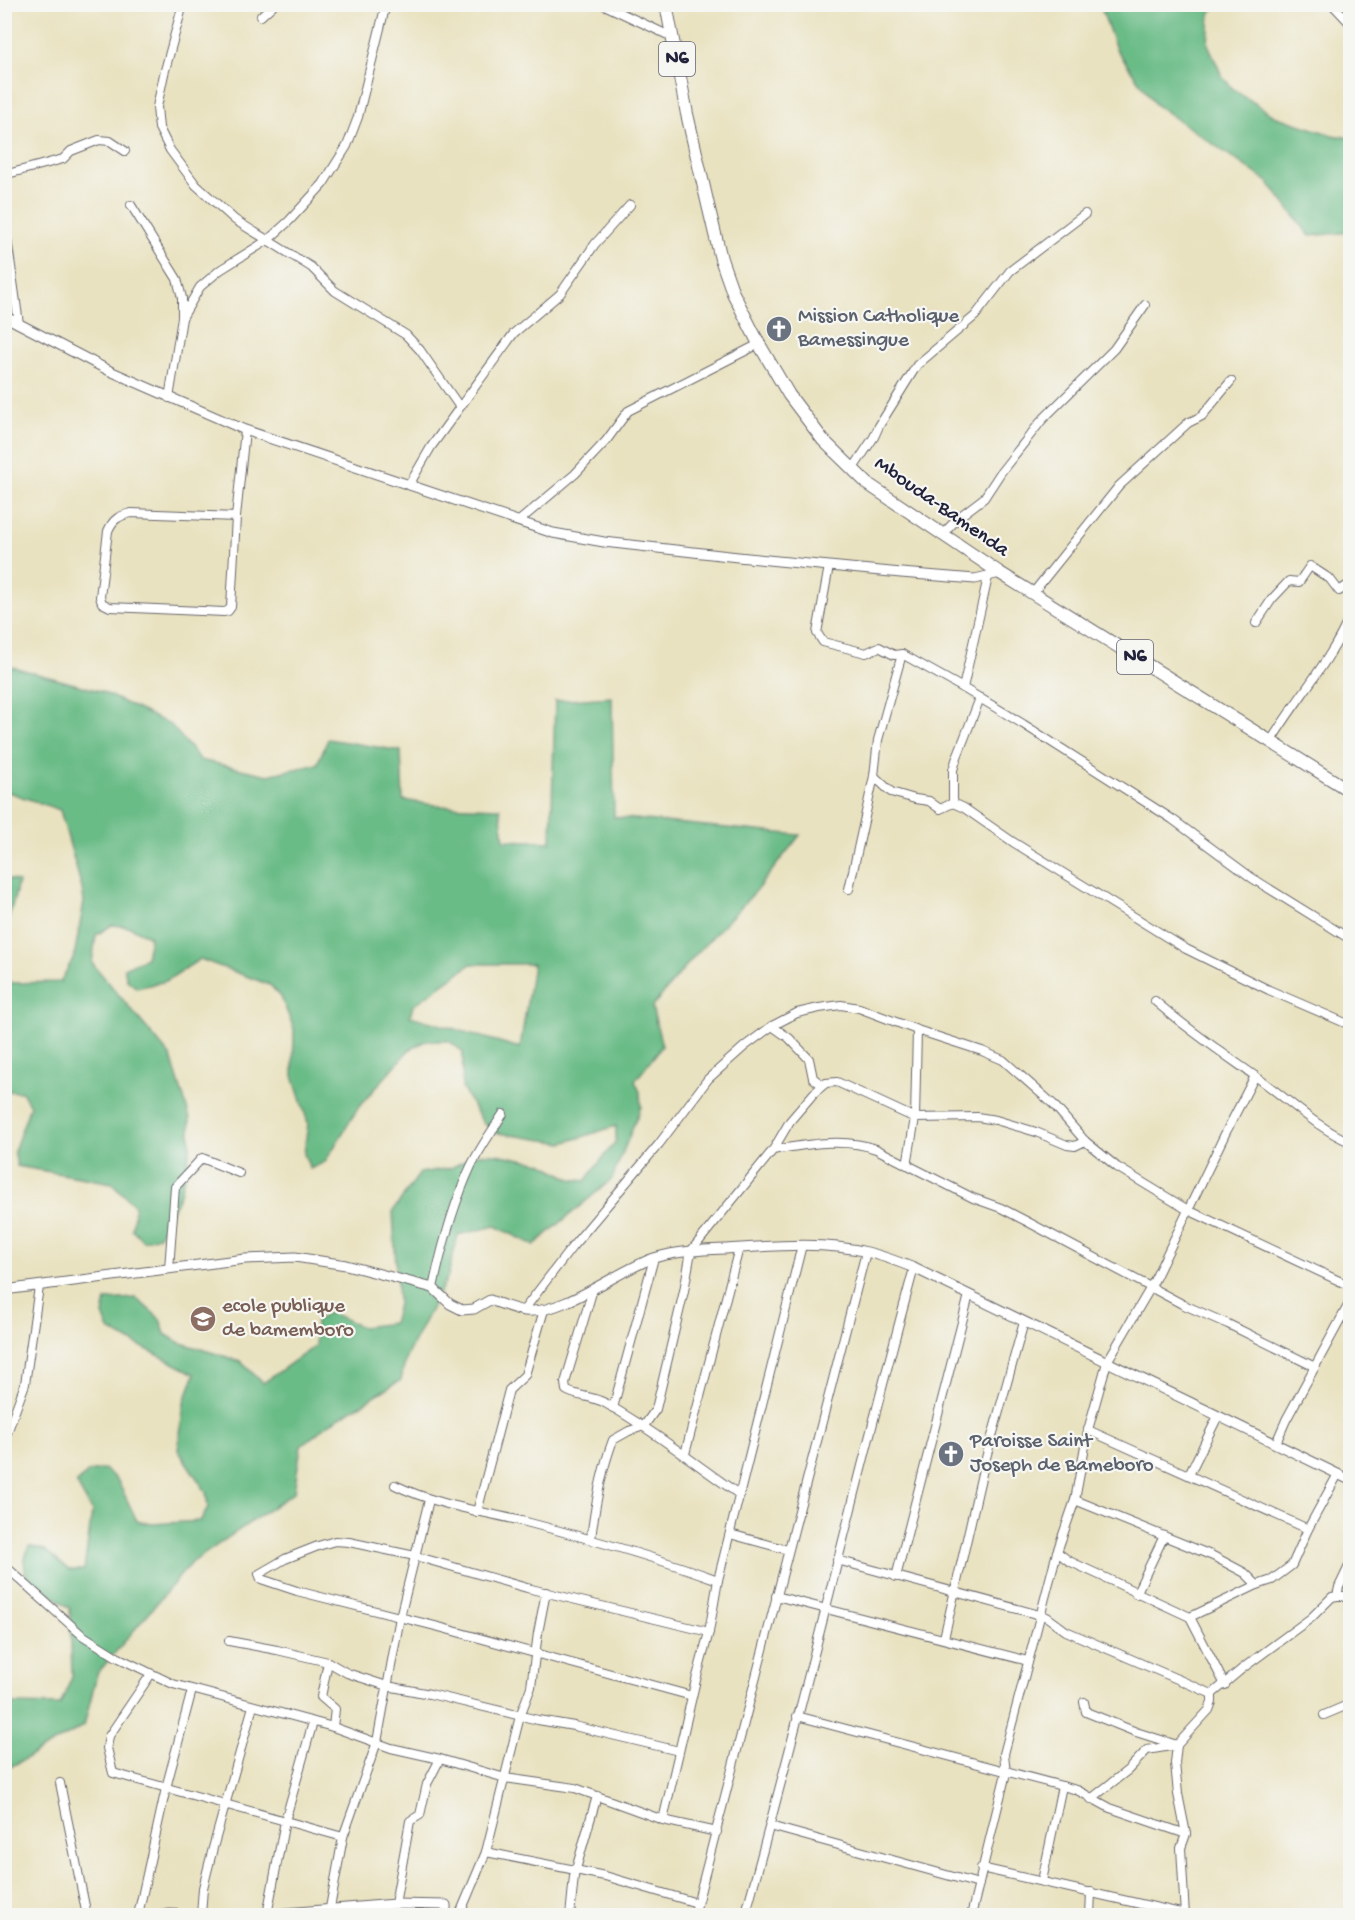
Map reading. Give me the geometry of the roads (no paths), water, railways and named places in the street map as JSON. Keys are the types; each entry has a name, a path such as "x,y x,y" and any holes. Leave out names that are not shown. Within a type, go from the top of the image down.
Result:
{"highway":[{"name":"Mbouda-Bamenda","path":"666,4 687,114 721,259 733,293 759,344 798,408 823,440 868,484 943,534 994,575 1033,593 1350,791"}],"street":[{"path":"183,4 157,107 159,128 170,150 196,185 235,220 311,267 335,291 406,335 420,350 459,406"},
{"path":"261,16 274,4"},
{"path":"182,318 200,287 220,270 268,240 323,184 346,146 358,117 386,4"},
{"path":"602,4 672,37"},
{"path":"1332,4 1350,24"},
{"path":"4,175 63,159 71,151 99,140 110,141 125,151"},
{"path":"409,485 459,406 514,333 560,294 595,244 630,205"},
{"path":"131,206 177,279 182,298 182,318 169,398"},
{"path":"852,470 917,364 975,316 1010,272 1085,214"},
{"path":"4,217 19,324"},
{"path":"4,301 6,317 63,348 169,398 245,429 553,533 738,558 975,579 994,575 963,688"},
{"path":"943,534 959,517 984,498 1001,472 1042,420 1114,349 1145,305"},
{"path":"519,521 575,474 606,441 628,411 759,344"},
{"path":"1033,593 1119,486 1188,423 1202,416 1231,381"},
{"path":"236,517 131,513 119,516 112,522 108,531 100,597 102,603 132,608 228,611 231,607 236,517 245,429"},
{"path":"829,566 817,633 823,642 867,652 879,647 894,655 902,654 963,688 1172,819 1251,878 1350,939"},
{"path":"1256,623 1272,599 1289,581 1299,582 1310,566 1330,579 1339,591 1348,585 1350,590"},
{"path":"1271,741 1346,627 1350,616"},
{"path":"849,889 874,776 878,740 902,654"},
{"path":"952,803 953,770 980,698"},
{"path":"874,776 891,792 929,801 940,809 952,803 964,807 1013,842 1186,949 1269,990 1350,1025"},
{"path":"1155,1001 1202,1040 1255,1076 1324,1128 1350,1142"},
{"path":"523,1311 572,1247 659,1144 708,1079 745,1046 772,1026 797,1013 841,1005 859,1008 1003,1060 1053,1104 1085,1141 1117,1167 1188,1210 1350,1286"},
{"path":"772,1026 789,1038 809,1059 813,1078 822,1085"},
{"path":"907,1165 915,1118 917,1030"},
{"path":"971,1916 1006,1773 1004,1755 1057,1552 1075,1500 1088,1430 1107,1362 1152,1287 1255,1076"},
{"path":"591,1539 595,1504 613,1440 644,1426 658,1403 691,1251 772,1150 790,1121 822,1085 832,1082 842,1084 915,1118 977,1117 1036,1132 1066,1145 1075,1146 1085,1141"},
{"path":"433,1288 447,1227 471,1166 503,1114"},
{"path":"772,1150 822,1144 853,1144 876,1149 973,1198 1001,1208 1184,1305 1228,1323 1315,1367"},
{"path":"169,1269 175,1187 202,1158 239,1173"},
{"path":"663,1820 709,1632 718,1580 802,1245"},
{"path":"4,1290 245,1259 296,1257 346,1265 433,1288 450,1304 462,1310 474,1309 490,1300 523,1311 544,1310 654,1258 691,1251 739,1248 802,1245 836,1247 866,1252 914,1268 1350,1480"},
{"path":"685,1454 739,1248"},
{"path":"694,1916 866,1252"},
{"path":"613,1408 654,1258"},
{"path":"745,1916 914,1268"},
{"path":"4,1441 23,1390 39,1287"},
{"path":"592,1289 565,1387 570,1393 590,1396 644,1426 740,1495"},
{"path":"897,1577 969,1295"},
{"path":"1276,1443 1350,1302"},
{"path":"477,1512 509,1390 525,1376 544,1310"},
{"path":"944,1638 984,1465 1024,1322"},
{"path":"1189,1475 1218,1416"},
{"path":"1088,1430 1308,1529"},
{"path":"1190,1617 1272,1580 1292,1565 1308,1529 1338,1474"},
{"path":"394,1485 429,1500 591,1539 718,1580"},
{"path":"330,1908 344,1837 377,1742 400,1617 429,1500"},
{"path":"1075,1500 1213,1556 1249,1575 1257,1585"},
{"path":"730,1534 788,1550"},
{"path":"1136,1594 1164,1536"},
{"path":"692,1696 297,1591 261,1579 259,1574 292,1556 335,1541 349,1542 415,1556 546,1592 709,1632"},
{"path":"1057,1552 1069,1561 1136,1594 1190,1617 1225,1685"},
{"path":"837,1560 1047,1617 1066,1631 1212,1694"},
{"path":"1337,1596 1350,1564"},
{"path":"4,1565 82,1635 117,1657 151,1674 192,1690 333,1727 391,1748 440,1759 505,1778 575,1788 663,1820 717,1832"},
{"path":"459,1916 486,1852 520,1716 531,1687 546,1592"},
{"path":"776,1596 1028,1661"},
{"path":"1212,1694 1311,1618 1332,1597 1350,1596"},
{"path":"229,1641 328,1662 347,1673 387,1686 520,1716 574,1725 679,1751"},
{"path":"328,1662 321,1694 323,1699 335,1708 333,1727"},
{"path":"151,1674 109,1736 107,1748 113,1773 344,1837"},
{"path":"138,1915 166,1788 192,1690"},
{"path":"981,1868 1185,1915 1181,1848 1186,1834 1178,1794 1175,1763 1177,1745 1209,1710 1212,1694"},
{"path":"1084,1701 1086,1712 1177,1745"},
{"path":"1324,1715 1350,1704"},
{"path":"201,1915 203,1888 224,1804 253,1706"},
{"path":"797,1716 1077,1790 1110,1808 1186,1834"},
{"path":"267,1915 285,1821 313,1722"},
{"path":"1091,1799 1128,1770 1147,1750 1177,1745"},
{"path":"395,1904 410,1821 420,1815 427,1784 440,1759"},
{"path":"60,1783 87,1916"},
{"path":"1041,1881 1062,1786"},
{"path":"570,1916 576,1870 597,1796"},
{"path":"770,1826 979,1884"},
{"path":"486,1852 605,1876 697,1903"},
{"path":"1090,1916 1091,1892"},
{"path":"249,1916 395,1904 446,1905 446,1916"},
{"path":"373,1916 380,1905"},
{"path":"124,1916 211,1916"}],"place":[{"name":"Mission Catholique Bamessingue","path":"779,329"},
{"name":"ecole publique de bamemboro","path":"203,1319"},
{"name":"Paroisse Saint Joseph de Bameboro","path":"951,1454"}]}
